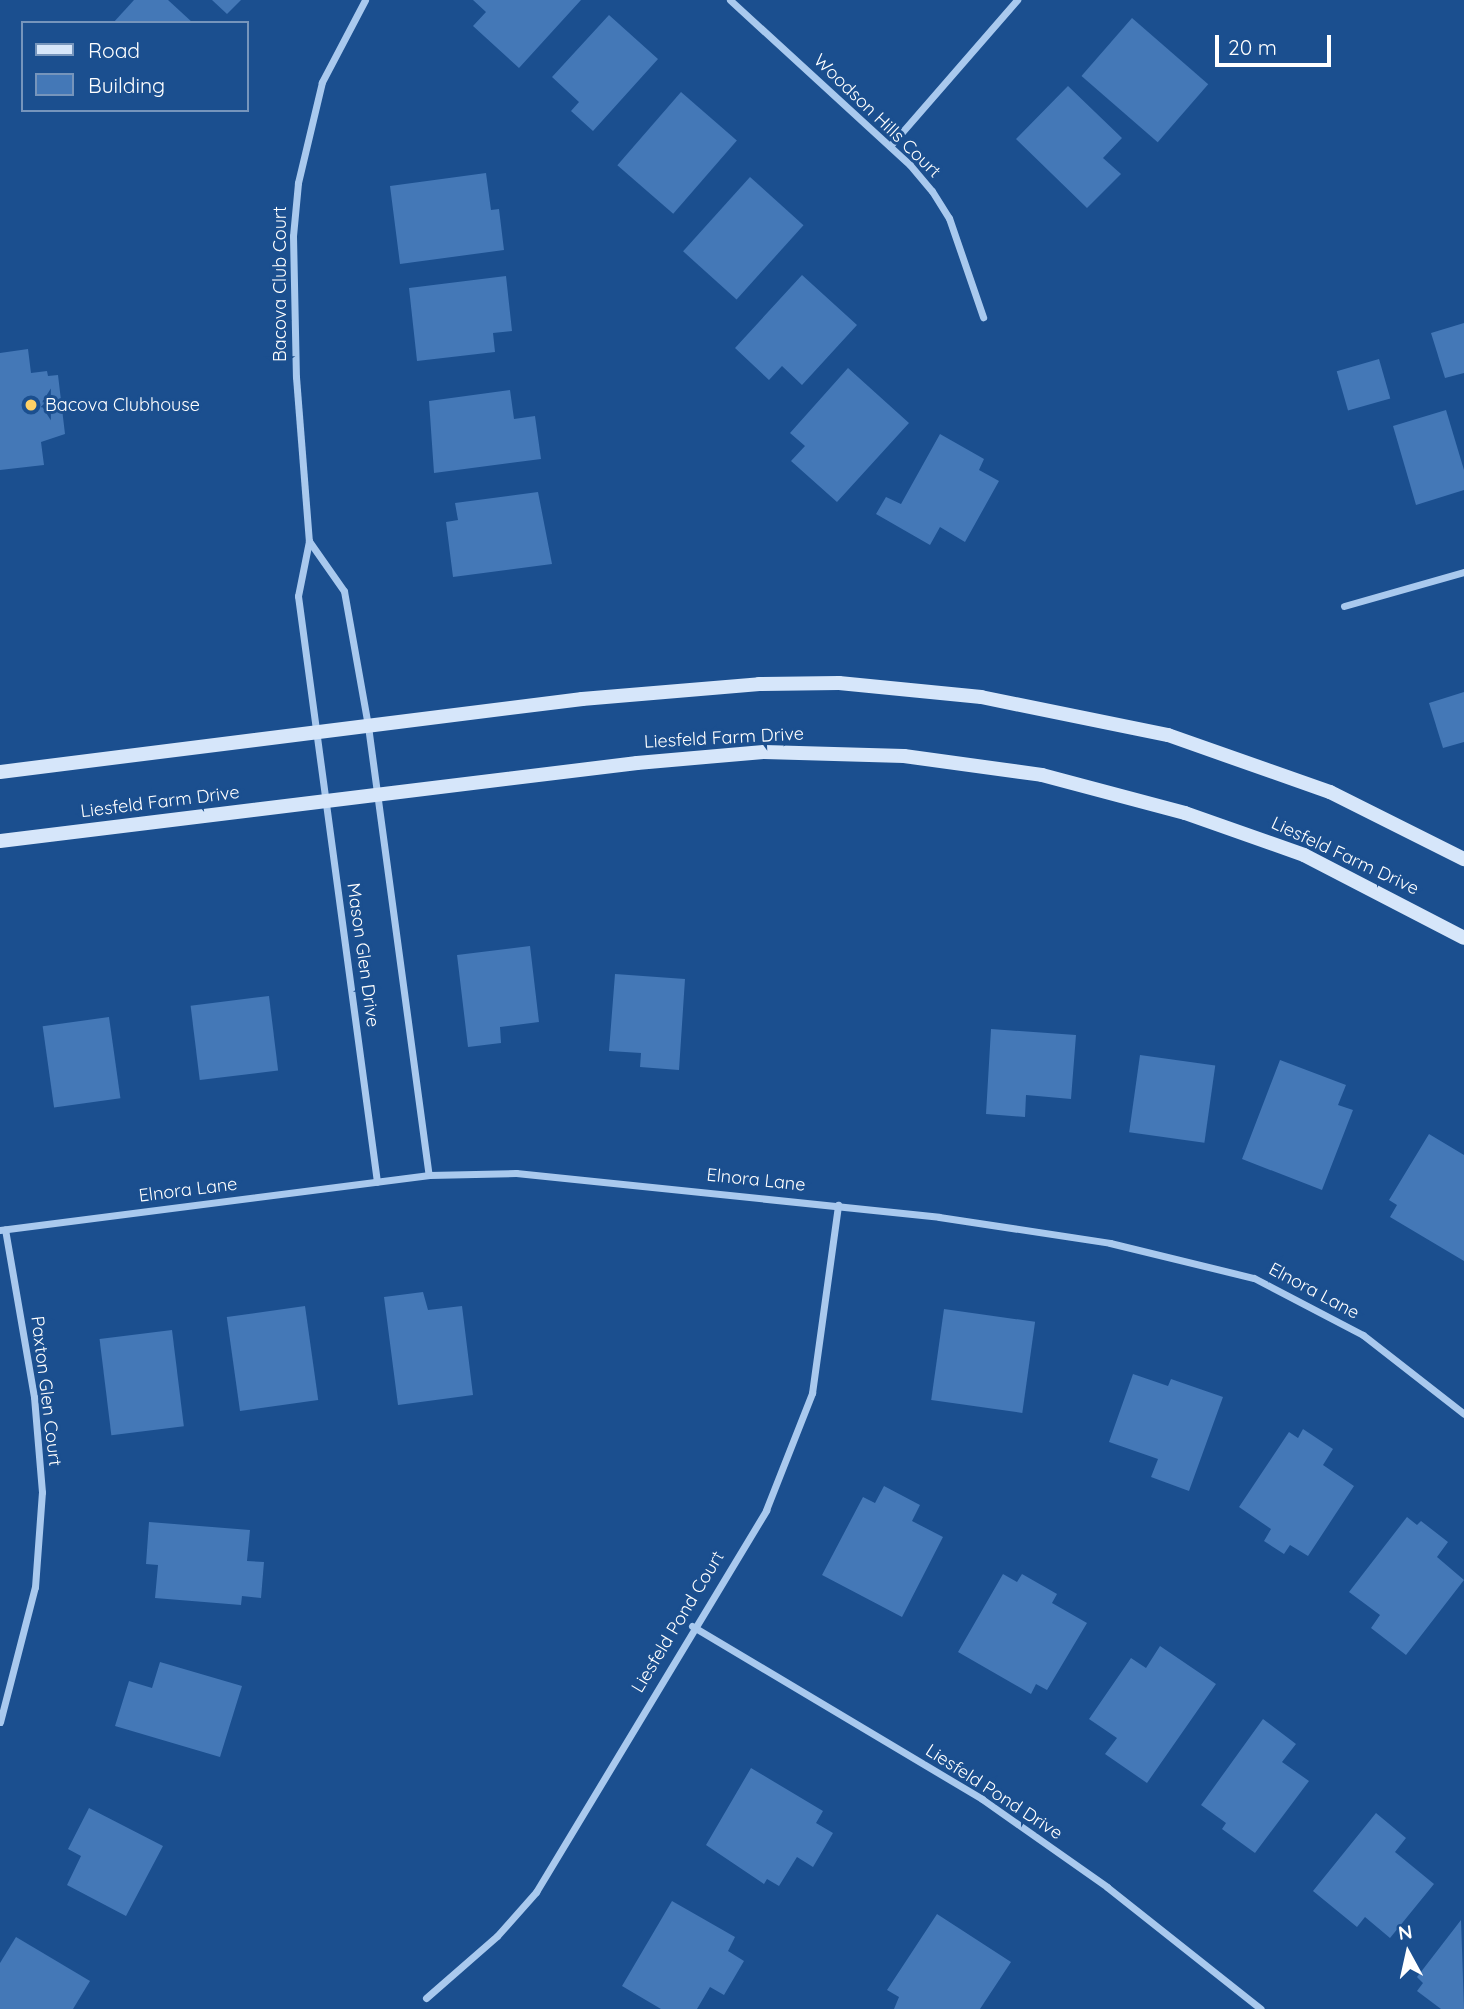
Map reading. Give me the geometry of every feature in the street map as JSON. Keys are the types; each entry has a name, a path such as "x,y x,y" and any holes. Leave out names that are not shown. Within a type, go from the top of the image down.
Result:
{"street":[{"name":"Bacova Club Court","path":"318,733 298,596 309,541 296,377 293,236 298,183 322,82 365,0"},
{"name":"Woodson Hills Court","path":"730,0 890,146 932,191 949,218 983,317"},
{"path":"890,146 1017,0"},
{"path":"309,541 344,591 368,726"},
{"path":"1344,606 1464,572"},
{"path":"0,772 582,699 759,684 916,689 1080,714 1168,735 1330,792 1464,859"},
{"name":"Mason Glen Drive","path":"368,726 429,1175"},
{"name":"Mason Glen Drive","path":"318,733 377,1182"},
{"name":"Liesfeld Farm Drive","path":"0,841 376,795 764,752 904,756 966,762 1112,791 1248,833 1370,887 1464,938"},
{"name":"Elnora Lane","path":"3,1229 429,1175 516,1173 588,1177 838,1205 1110,1243 1254,1278 1363,1335 1464,1415"},
{"name":"Liesfeld Pond Court","path":"426,1998 497,1936 536,1892 692,1626 766,1510 812,1393 838,1205"},
{"name":"Paxton Glen Court","path":"0,1722 35,1587 42,1492 34,1397 3,1229"},
{"name":"Liesfeld Pond Drive","path":"692,1626 982,1799 1107,1887 1261,2009"}],"building":[{"path":"134,0 168,0 191,21 115,21"},
{"path":"212,0 241,0 227,14"},
{"path":"473,0 581,0 519,68 473,26 486,12"},
{"path":"609,15 658,59 593,131 571,111 579,102 552,77"},
{"path":"1132,18 1208,84 1158,142 1081,76"},
{"path":"1068,86 1122,138 1103,158 1121,174 1087,208 1016,139"},
{"path":"681,92 737,141 673,214 617,165"},
{"path":"486,173 491,210 499,209 504,250 400,264 390,186"},
{"path":"750,177 804,225 737,299 683,251"},
{"path":"802,275 857,325 802,385 782,366 769,380 735,348"},
{"path":"506,276 512,331 493,333 495,352 417,361 409,288"},
{"path":"1464,323 1464,373 1445,378 1431,333"},
{"name":"Bacova Clubhouse","path":"28,349 31,373 47,371 48,376 58,375 65,434 41,442 44,465 0,470 0,353"},
{"path":"1379,359 1390,398 1348,411 1337,371"},
{"path":"848,368 909,423 837,502 791,461 805,446 790,433"},
{"path":"510,390 514,419 535,416 541,459 434,473 429,401"},
{"path":"1446,410 1464,470 1464,490 1416,505 1393,426"},
{"path":"940,434 984,459 979,470 999,481 965,542 940,527 930,545 876,514 886,497 901,504"},
{"path":"538,492 552,564 453,577 446,522 458,520 455,503"},
{"path":"1464,692 1464,742 1443,748 1429,703"},
{"path":"530,946 539,1022 500,1027 501,1043 468,1047 457,955"},
{"path":"615,974 685,979 679,1070 640,1067 641,1053 609,1051"},
{"path":"269,996 278,1070 200,1080 191,1006"},
{"path":"109,1017 120,1098 54,1108 43,1026"},
{"path":"991,1029 1076,1035 1071,1099 1026,1095 1025,1117 986,1114"},
{"path":"1140,1055 1215,1066 1204,1143 1129,1132"},
{"path":"1280,1060 1346,1085 1338,1105 1353,1110 1322,1190 1242,1159"},
{"path":"1429,1134 1464,1155 1464,1261 1390,1217 1397,1205 1389,1200"},
{"path":"423,1292 428,1310 462,1306 473,1395 398,1405 384,1297"},
{"path":"305,1306 318,1400 240,1411 227,1317"},
{"path":"944,1309 1035,1322 1022,1413 931,1400"},
{"path":"172,1330 184,1426 111,1435 100,1339"},
{"path":"1133,1374 1168,1386 1171,1379 1223,1397 1189,1491 1151,1477 1158,1459 1109,1442"},
{"path":"1303,1429 1333,1449 1323,1465 1354,1486 1308,1556 1290,1545 1284,1554 1264,1541 1271,1529 1239,1507 1289,1432 1298,1438"},
{"path":"884,1486 920,1505 912,1521 943,1537 902,1617 822,1575 863,1497 875,1503"},
{"path":"1407,1517 1417,1525 1421,1521 1448,1542 1437,1557 1464,1580 1406,1655 1371,1628 1380,1615 1349,1592"},
{"path":"149,1522 250,1530 247,1561 264,1562 261,1598 242,1596 241,1605 155,1598 158,1565 146,1564"},
{"path":"1003,1574 1017,1582 1022,1574 1057,1594 1052,1603 1087,1623 1047,1690 1036,1684 1031,1694 958,1652"},
{"path":"1160,1646 1216,1684 1147,1783 1105,1754 1117,1738 1089,1719 1131,1658 1146,1668"},
{"path":"160,1662 242,1686 220,1757 115,1726 129,1681 152,1688"},
{"path":"1263,1719 1296,1744 1282,1762 1309,1781 1255,1853 1222,1829 1226,1823 1201,1805"},
{"path":"751,1768 823,1811 816,1823 833,1833 813,1867 797,1857 779,1886 767,1879 764,1884 706,1845"},
{"path":"89,1808 163,1846 126,1916 67,1885 81,1856 68,1849"},
{"path":"1376,1813 1406,1838 1395,1852 1434,1884 1390,1938 1365,1917 1357,1927 1313,1891"},
{"path":"672,1901 735,1937 728,1951 744,1961 724,1995 710,1987 697,2009 661,2009 622,1986"},
{"path":"937,1914 1011,1962 980,2009 894,2009 899,1997 887,1990"},
{"path":"1461,1920 1464,2009 1441,2009 1417,1991 1423,1983 1417,1977"},
{"path":"16,1937 90,1981 73,2009 0,2009 0,1963"}],"place":[{"name":"Bacova Clubhouse","path":"31,405"}]}
